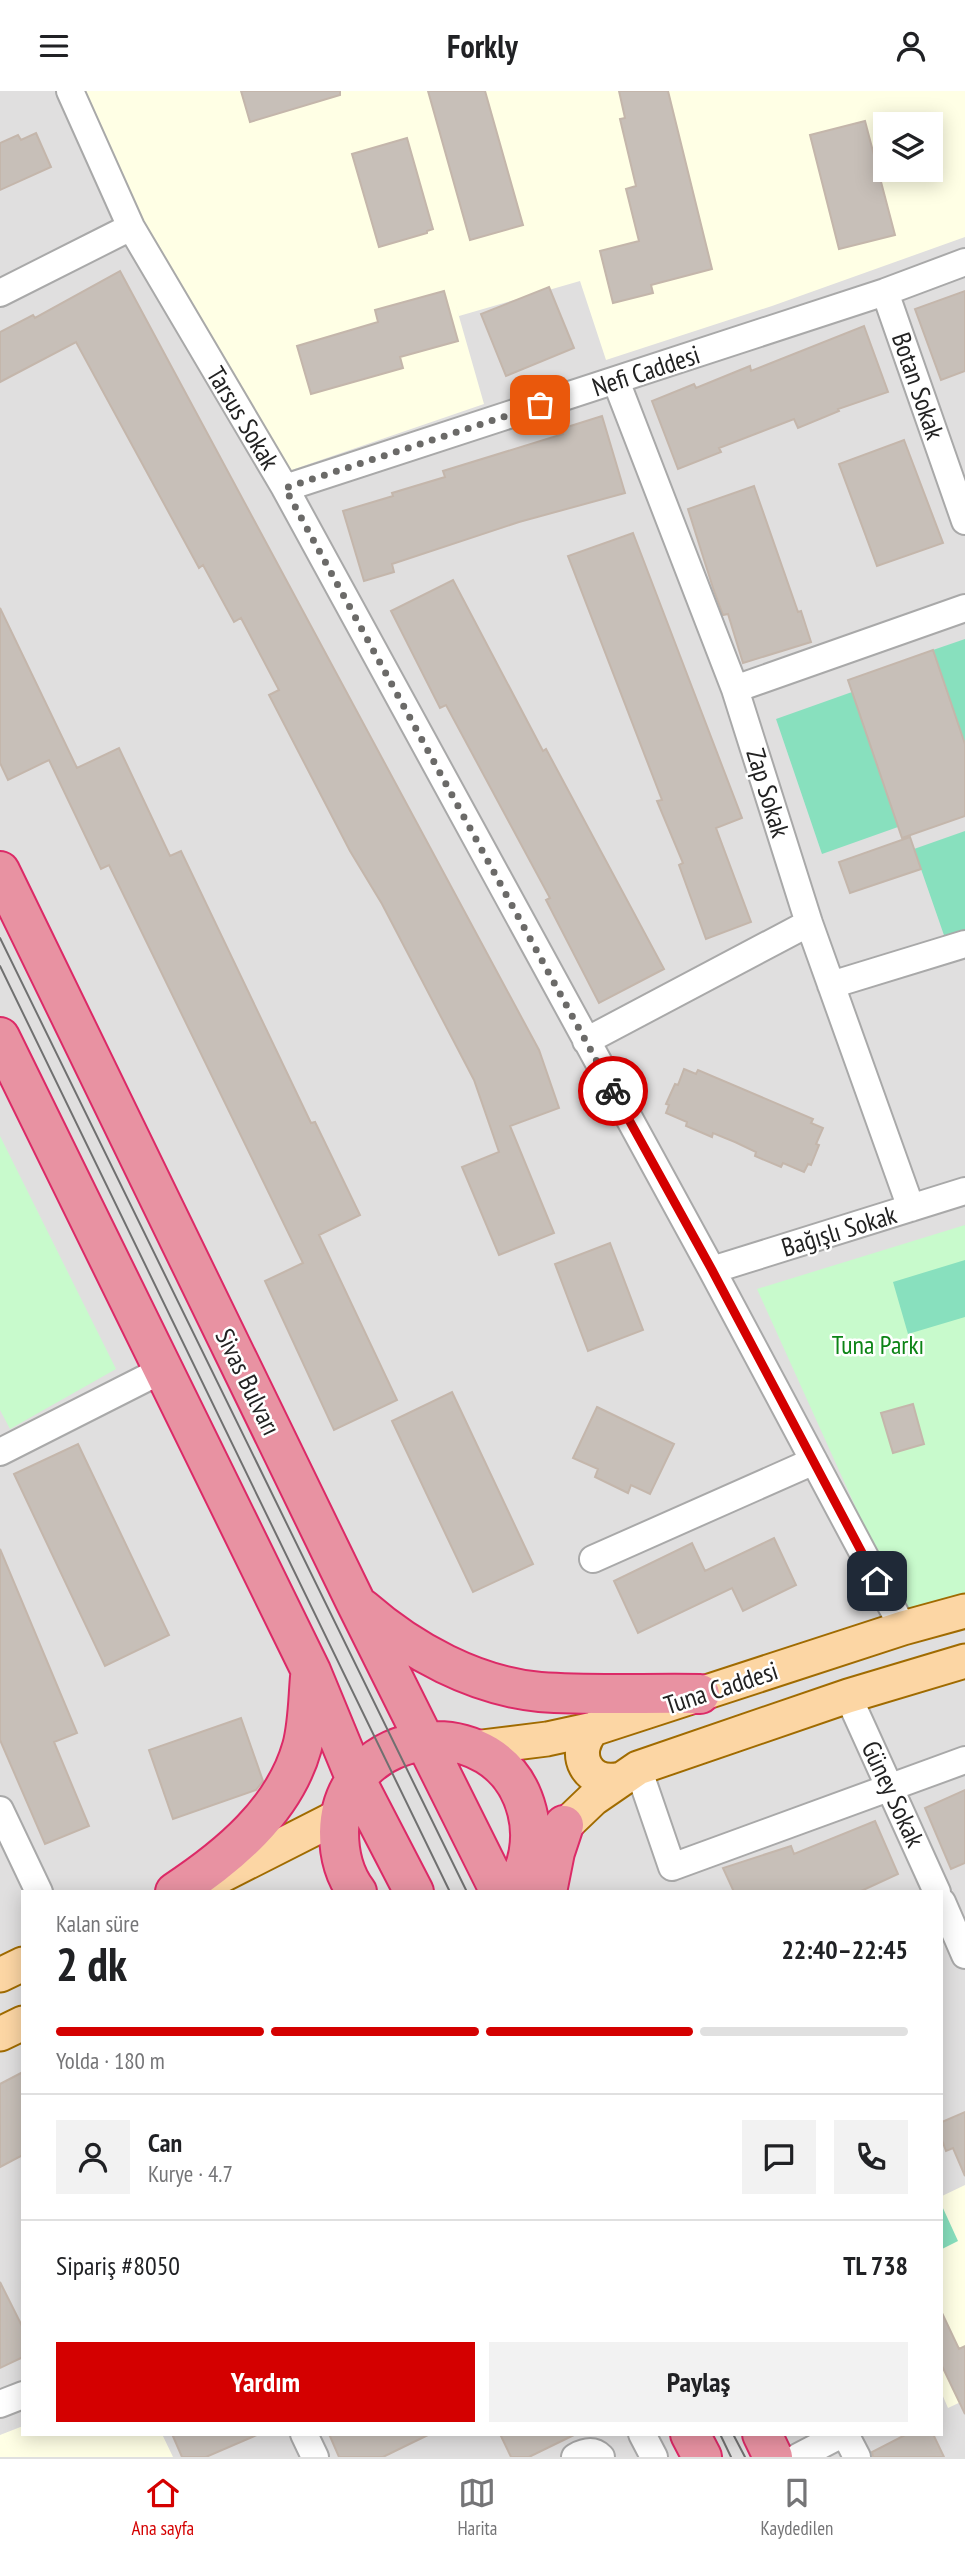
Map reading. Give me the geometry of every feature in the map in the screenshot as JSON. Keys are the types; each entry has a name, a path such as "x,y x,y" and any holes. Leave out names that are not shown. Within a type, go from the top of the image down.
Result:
{"highway":[{"name":"Sivas Bulvarı","path":"0,871 425,1740 520,1887"},
{"path":"0,1037 311,1671 356,1780 413,1890"},
{"path":"355,1601 395,1634 430,1656 459,1669 511,1686 539,1692 700,1695"},
{"path":"178,1890 241,1841 275,1803 287,1785 303,1745 311,1671"},
{"path":"357,1890 346,1872 339,1841 341,1815 348,1794 356,1780 375,1760 389,1751 425,1740 442,1740 474,1748 501,1766 512,1779 523,1801 530,1825 530,1841 520,1887"},
{"path":"520,1887 555,1852 564,1825"},
{"path":"691,2436 702,2457"},
{"path":"763,2436 773,2457"}],"main road":[{"name":"Tuna Caddesi","path":"474,1748 547,1739 593,1729 903,1628 965,1611"},
{"name":"Tuna Caddesi","path":"564,1825 593,1799 630,1774 848,1696 965,1661"},
{"path":"593,1729 583,1743 582,1752 587,1768 598,1778 613,1781 630,1774"},
{"path":"191,1890 341,1815"},
{"path":"0,1975 21,1965"},
{"path":"0,2034 21,2024"}],"street":[{"name":"Tarsus Sokak","path":"70,91 131,227 285,488 712,1270 903,1628"},
{"path":"0,293 131,227"},
{"name":"Nefi Caddesi","path":"285,488 885,292 965,262"},
{"name":"Botan Sokak","path":"885,292 965,521"},
{"name":"Zap Sokak","path":"616,381 735,689 809,923 911,1208"},
{"path":"735,689 965,608"},
{"path":"586,1041 809,923"},
{"path":"831,985 965,944"},
{"name":"Bağışlı Sokak","path":"712,1270 965,1191"},
{"path":"2,1446 162,1370"},
{"path":"593,1559 814,1461"},
{"name":"Güney Sokak","path":"848,1696 936,1890"},
{"path":"630,1774 673,1867 965,1760"},
{"path":"0,1810 38,1890"},
{"path":"943,1904 965,1955"},
{"path":"0,2404 21,2396"},
{"path":"305,2436 315,2457"},
{"path":"643,2436 654,2457"},
{"path":"798,2457 840,2436"},
{"path":"845,2436 857,2457"},
{"path":"575,2457 586,2452 598,2453 601,2457"}],"shaded area":[{"path":"0,91 965,91 965,2457 0,2457"},
{"path":"71,91 965,91 965,237 772,306 606,360 580,281 459,316 456,306 484,404 277,475"},
{"path":"965,2185 965,2400 948,2408 943,2396 943,2196"},
{"path":"21,2427 21,2436 163,2436 173,2457 0,2457 0,2435"}],"green space":[{"path":"965,639 965,744 933,650"},
{"path":"852,692 898,827 822,854 776,719"},
{"path":"965,831 965,934 946,941 914,849"},
{"path":"0,1136 116,1369 10,1429 0,1410"},
{"name":"Tuna Parkı","path":"965,1225 965,1597 904,1614 757,1289"},
{"path":"965,1260 965,1317 908,1334 893,1282"},
{"path":"943,2208 958,2241 943,2248"}],"building":[{"path":"241,91 340,91 340,95 250,122"},
{"path":"428,91 485,91 523,225 470,240"},
{"path":"619,91 668,91 712,269 651,285 653,293 613,303 600,251 639,241 626,189 636,186 620,119 625,118"},
{"path":"865,121 873,151 873,182 881,182 895,235 839,249 810,135"},
{"path":"36,133 51,167 0,190 0,143 18,135 21,140"},
{"path":"407,138 433,229 379,247 352,154"},
{"path":"120,271 539,1050 559,1108 510,1126 554,1233 499,1255 462,1167 499,1152 474,1080 269,695 279,690 241,618 234,622 203,565 199,568 76,342 0,382 0,332 33,315 35,318"},
{"path":"549,287 574,348 506,376 481,314"},
{"path":"444,291 458,341 400,357 403,368 311,394 297,346 378,322 375,310"},
{"path":"965,291 965,371 941,380 915,309"},
{"path":"864,326 888,392 838,409 839,411 798,428 794,419 719,448 721,452 678,469 652,401 694,384 696,388 750,366 751,371"},
{"path":"602,416 625,493 519,522 392,564 394,572 364,581 343,511 445,477 443,471 563,434 561,429"},
{"path":"904,440 943,543 877,566 839,464"},
{"path":"754,486 811,642 743,663 728,614 723,615 713,588 688,509"},
{"path":"633,533 742,818 716,828 751,922 706,939 679,865 683,863 657,801 662,800 568,556"},
{"path":"453,580 543,751 546,749 664,969 599,1003 546,900 550,898 446,705 440,708 391,611"},
{"path":"0,608 77,768 119,748 170,856 181,851 311,1123 315,1122 360,1215 319,1235 397,1400 334,1430 265,1281 303,1263 109,865 101,869 49,760 8,780 0,763"},
{"path":"933,650 965,744 965,816 902,838 848,680"},
{"path":"910,837 921,869 850,893 839,862"},
{"path":"684,1069 696,1074 698,1070 813,1119 811,1123 823,1128 811,1165 808,1164 804,1172 783,1163 781,1167 755,1156 756,1152 735,1142 713,1133 712,1137 686,1126 687,1122 666,1113 669,1105 666,1104"},
{"path":"610,1243 643,1330 588,1351 555,1264"},
{"path":"452,1392 533,1564 473,1592 392,1421"},
{"path":"913,1404 924,1444 893,1453 881,1413"},
{"path":"597,1407 674,1444 650,1494 631,1485 628,1493 595,1477 598,1469 573,1458"},
{"path":"78,1444 169,1635 105,1666 14,1474"},
{"path":"774,1538 796,1585 743,1611 732,1588 638,1633 614,1581 692,1543 705,1571"},
{"path":"0,1549 77,1733 54,1742 89,1826 45,1844 0,1740"},
{"path":"241,1718 263,1781 256,1790 173,1819 149,1750"},
{"path":"965,1790 965,1863 951,1869 925,1808"},
{"path":"875,1821 898,1874 863,1890 733,1890 723,1868 791,1846 794,1854"},
{"path":"21,2073 21,2156 0,2167 0,2084"},
{"path":"965,2112 965,2176 953,2148 946,2151 943,2143 943,2122"},
{"path":"0,2282 21,2324 21,2358 0,2368"},
{"path":"943,2315 959,2349 965,2346 965,2414 943,2368"},
{"path":"173,2436 254,2436 206,2457 182,2457"},
{"path":"330,2436 426,2436 383,2457 339,2457"},
{"path":"501,2436 572,2436 529,2457 511,2457"},
{"path":"903,2436 934,2436 944,2457 873,2457 872,2452"}],"tram line":[{"path":"0,938 466,1890"},
{"path":"0,966 449,1890"},
{"path":"721,2436 731,2457"},
{"path":"734,2436 745,2457"}],"way so far":[{"path":"540,405 285,488 613,1091"}],"route":[{"path":"613,1091 712,1270 877,1581"}]}
